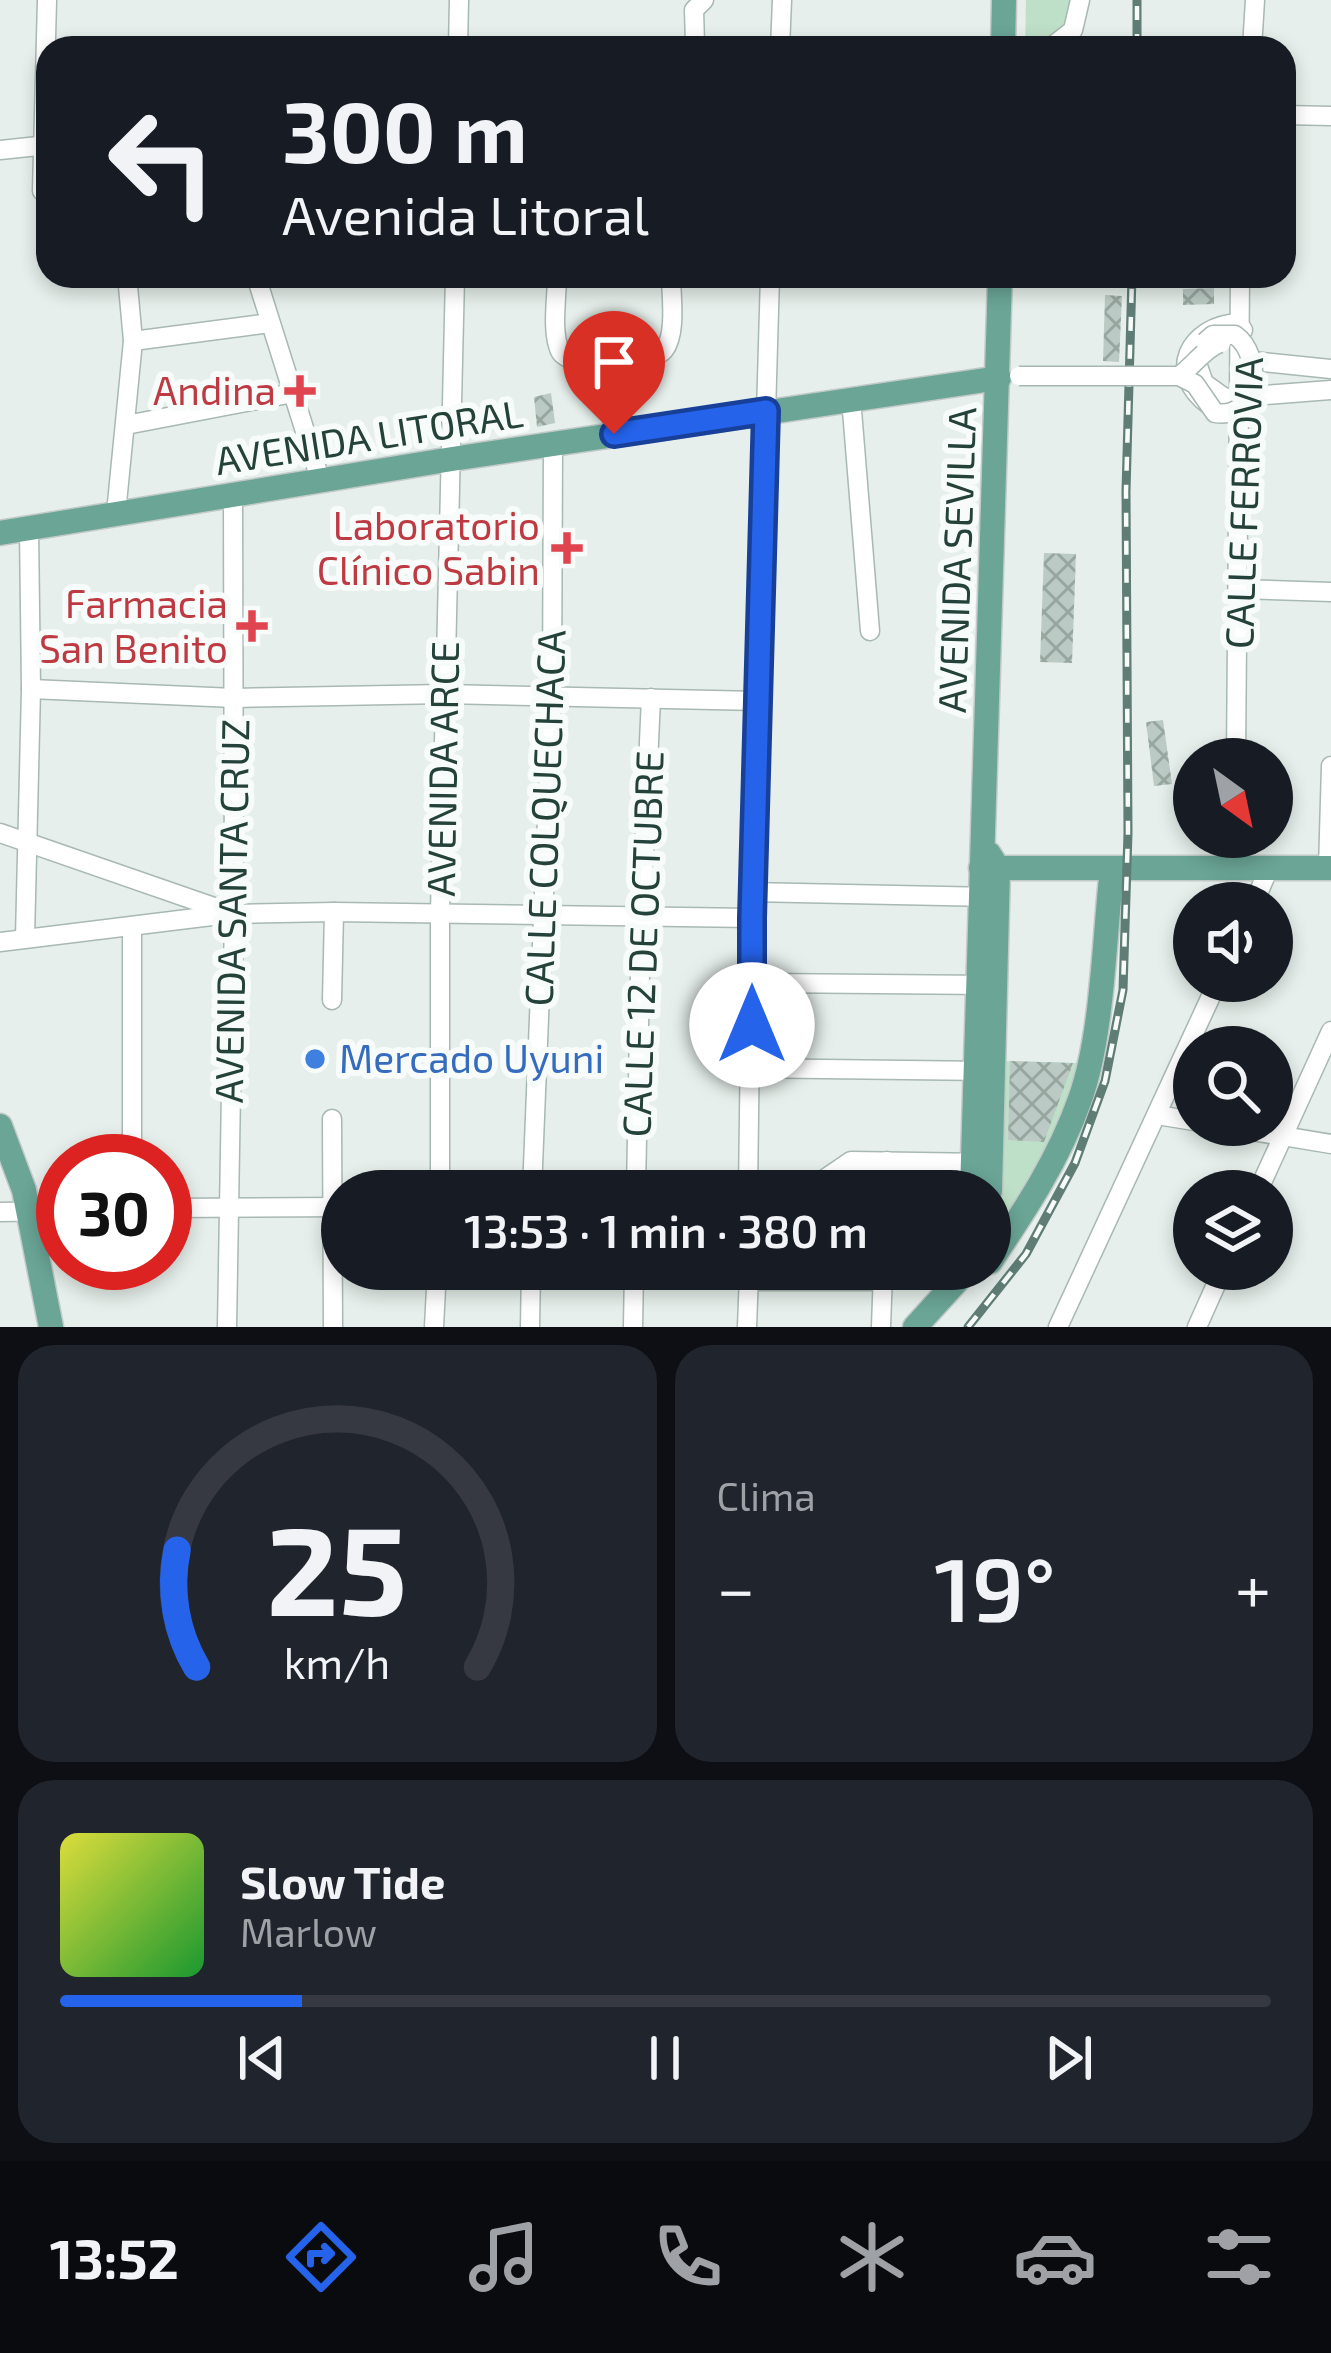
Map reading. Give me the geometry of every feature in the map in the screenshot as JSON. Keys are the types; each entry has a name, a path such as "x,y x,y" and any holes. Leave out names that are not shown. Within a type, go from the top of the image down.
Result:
{"main road":[{"path":"1003,36 1004,0"},
{"name":"AVENIDA SEVILLA","path":"979,1170 1009,377 1001,288"},
{"name":"AVENIDA LITORAL","path":"0,533 452,459 1009,377"},
{"path":"988,861 1112,868 1330,868"},
{"path":"1011,1230 1059,1150 1082,1095 1095,1028 1112,868"},
{"path":"0,1126 24,1190 51,1327"},
{"name":"AVENIDA SEVILLA","path":"981,1163 983,1170"},
{"path":"915,1327 949,1290"},
{"path":"936,1327 967,1290"}],"street":[{"path":"47,0 47,36"},
{"path":"458,36 459,0"},
{"path":"695,36 694,10 704,0"},
{"path":"780,36 782,0"},
{"path":"1065,36 1073,30 1080,0"},
{"path":"1253,36 1255,0"},
{"path":"1296,115 1331,116"},
{"path":"0,150 36,146"},
{"path":"116,513 133,341 128,288"},
{"path":"260,288 321,482"},
{"name":"AVENIDA ARCE","path":"440,1170 440,913 454,288"},
{"path":"557,288 558,346 564,358 576,364 650,359 664,352 671,288"},
{"path":"749,1170 770,288"},
{"path":"1238,404 1239,288"},
{"path":"133,341 270,323"},
{"path":"1238,323 1208,329 1190,348 1188,378 1202,400 1209,405 1238,404 1331,390"},
{"name":"CALLE FERROVIA","path":"1236,738 1238,404 1253,361 1251,341 1238,323"},
{"path":"1238,404 1204,383 1198,370 1198,353 1213,335 1226,333 1245,342 1255,372 1241,406 1231,414 1214,413 1195,384 1179,376 1199,362 1211,346 1231,346 1238,352 1242,377 1238,404"},
{"path":"1253,361 1331,369"},
{"path":"604,363 614,434"},
{"name":"AVENIDA LITORAL","path":"1009,377 1179,376"},
{"path":"126,424 292,394"},
{"path":"851,398 870,632"},
{"name":"CALLE COLQUECHACA","path":"533,1170 552,696 553,445"},
{"name":"AVENIDA SANTA CRUZ","path":"227,1327 234,914 232,495"},
{"path":"26,938 31,688 28,529"},
{"path":"1239,589 1331,592"},
{"path":"31,688 234,698 445,694 758,701"},
{"name":"CALLE 12 DE OCTUBRE","path":"636,1170 651,698"},
{"path":"1330,868 1331,766"},
{"path":"0,833 234,914"},
{"path":"1234,858 1234,868"},
{"path":"1263,882 1269,868"},
{"path":"752,892 988,897"},
{"path":"332,1000 334,912"},
{"path":"0,942 234,914 752,918"},
{"path":"132,927 132,1134"},
{"path":"752,983 985,985"},
{"path":"1058,1327 1208,1002"},
{"path":"1293,1112 1331,1031"},
{"path":"752,1068 983,1071"},
{"path":"1157,1115 1173,1118"},
{"path":"332,1119 335,1170"},
{"path":"1293,1138 1331,1144"},
{"path":"887,1161 887,1170"},
{"path":"839,1170 851,1162 981,1163"},
{"path":"192,1207 321,1207"},
{"path":"0,1212 36,1211"},
{"path":"333,1327 335,1290"},
{"path":"434,1327 436,1290"},
{"path":"530,1327 531,1290"},
{"path":"633,1327 634,1290"},
{"path":"747,1327 748,1290"},
{"path":"881,1327 882,1290"},
{"path":"1198,1327 1214,1290"}],"green space":[{"path":"1026,0 1075,0 1052,36 1025,36"},
{"path":"1004,1061 1080,1063 1068,1111 1011,1215 1011,1170 1000,1170"}],"building":[{"path":"1214,288 1214,304 1183,305 1183,289"},
{"path":"1105,295 1122,296 1119,362 1103,361"},
{"path":"551,393 555,423 537,427 534,397"},
{"path":"1044,553 1076,554 1072,663 1040,662"},
{"path":"1163,720 1172,784 1154,786 1146,722"},
{"path":"1010,1061 1073,1063 1044,1142 1008,1140"}],"railway":[{"path":"1137,0 1137,36"},
{"path":"968,1327 1026,1254 1075,1163 1105,1081 1123,990 1132,288"}],"place":[{"name":"Andina","path":"300,391"},
{"name":"Laboratorio Clínico Sabin","path":"567,548"},
{"name":"Farmacia San Benito","path":"252,626"},
{"name":"Mercado Uyuni","path":"315,1059"}],"route":[{"path":"614,434 766,411 752,1025"}]}
